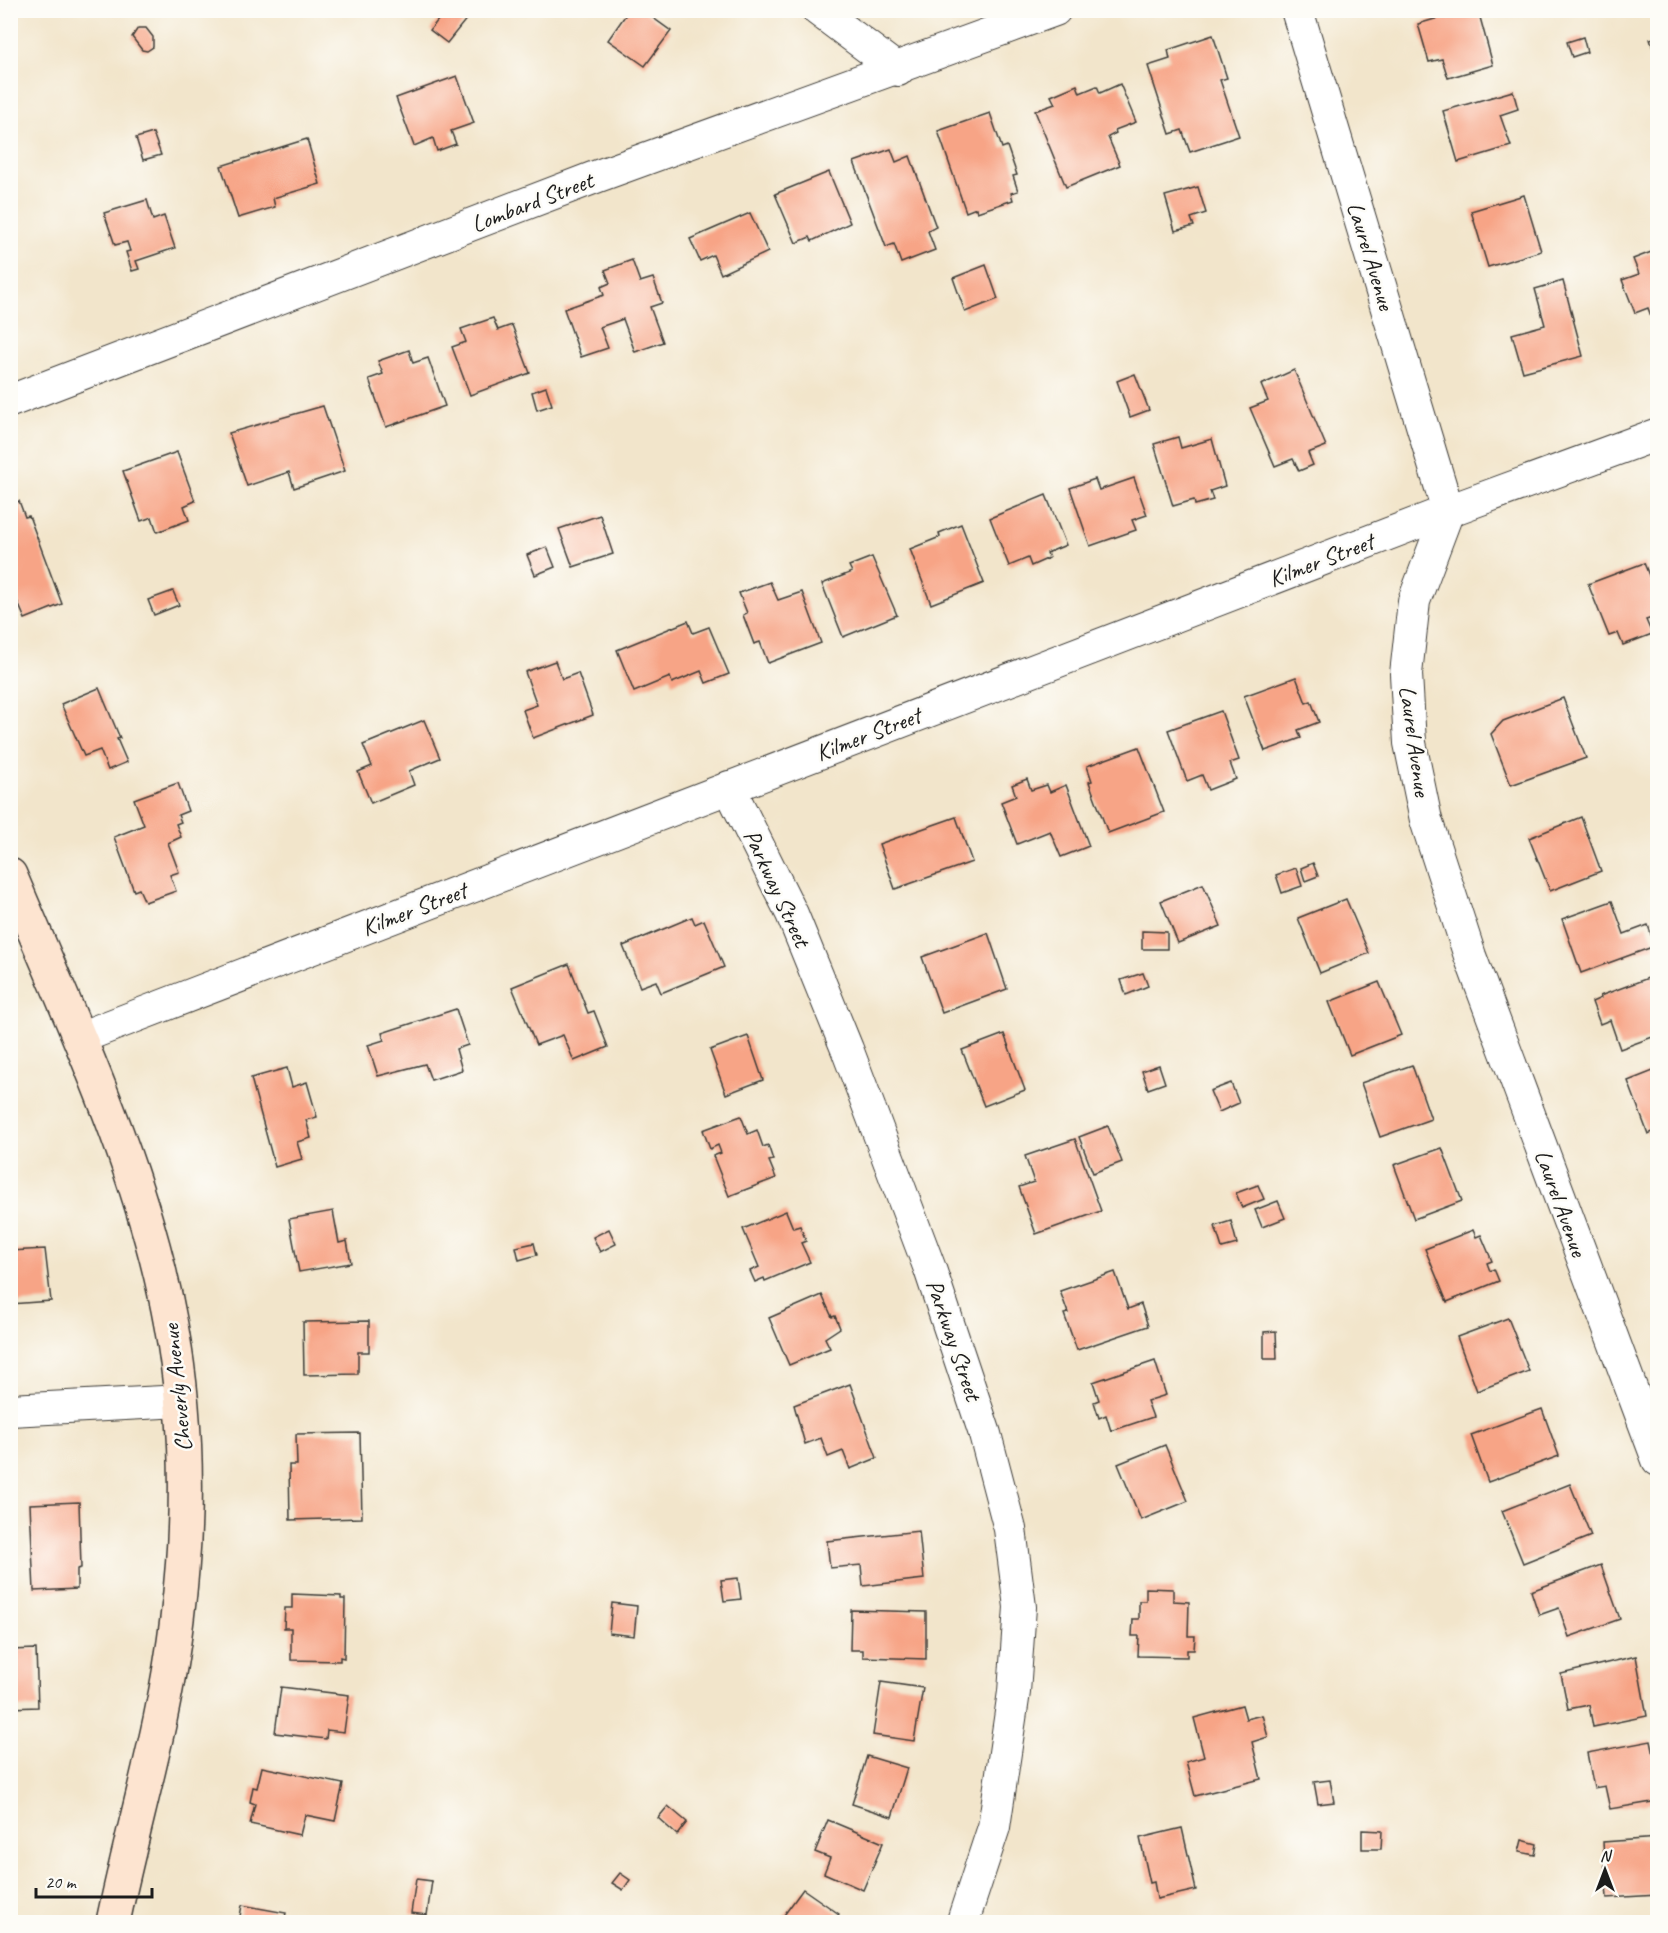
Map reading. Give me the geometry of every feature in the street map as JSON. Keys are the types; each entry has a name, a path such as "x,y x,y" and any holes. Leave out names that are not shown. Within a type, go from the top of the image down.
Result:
{"street":[{"path":"818,10 898,70"},
{"name":"Lombard Street","path":"10,401 598,176 898,70 1055,10"},
{"name":"Laurel Avenue","path":"1297,10 1448,512 1414,601 1406,674 1410,743 1426,820 1470,956 1658,1460"},
{"name":"Kilmer Street","path":"80,1038 729,787 1658,434"},
{"name":"Parkway Street","path":"729,787 792,914 847,1049 930,1269 985,1434 1010,1529 1020,1607 1014,1692 994,1827 963,1921"},
{"name":"Cheverly Avenue","path":"10,874 103,1097 154,1250 171,1326 182,1401 186,1499 177,1619 158,1730 113,1923"},
{"path":"10,1410 182,1401"}],"building":[{"path":"446,10 472,12 447,43 430,30"},
{"path":"629,10 642,10 671,31 645,66 608,40"},
{"path":"1465,10 1478,10 1493,65 1448,78 1442,59 1429,62 1418,24"},
{"path":"138,28 146,28 153,37 153,47 147,51 142,50 132,37"},
{"path":"1213,35 1227,78 1220,80 1239,136 1190,152 1182,130 1170,134 1148,66 1170,59 1168,50"},
{"path":"1583,37 1587,52 1572,57 1567,42"},
{"path":"1658,37 1658,61 1657,61 1650,39"},
{"path":"457,76 474,123 451,131 456,144 437,151 433,138 414,146 396,98"},
{"path":"1120,84 1136,122 1115,130 1116,133 1108,137 1120,165 1066,187 1035,111 1055,104 1051,96 1077,85 1080,93 1097,86 1100,93"},
{"path":"1513,91 1518,109 1500,115 1511,146 1458,162 1443,111"},
{"path":"990,113 1002,148 1007,146 1017,175 1013,176 1018,191 1011,193 1013,200 977,212 976,208 966,212 938,131"},
{"path":"153,133 161,155 143,160 136,138"},
{"path":"307,139 320,184 273,198 275,207 238,218 221,166"},
{"path":"891,149 896,162 910,156 936,227 928,231 935,250 901,263 894,244 886,247 854,162"},
{"path":"829,172 850,223 812,241 810,237 796,243 775,194"},
{"path":"1198,187 1206,213 1191,218 1194,226 1175,231 1165,196"},
{"path":"1524,195 1541,251 1488,267 1471,211"},
{"path":"147,200 153,220 164,216 175,248 136,261 139,269 132,271 126,252 130,251 127,242 115,245 104,213"},
{"path":"750,213 768,252 721,274 713,255 700,261 690,239"},
{"path":"1654,251 1658,261 1658,318 1652,319 1648,308 1635,313 1622,280 1639,274 1633,259"},
{"path":"632,260 640,282 653,278 662,303 650,307 663,342 635,352 623,319 600,327 608,348 581,357 564,309 604,295 601,287 610,283 605,270"},
{"path":"986,265 998,299 965,312 953,278"},
{"path":"1563,281 1583,356 1523,372 1512,334 1545,325 1535,289"},
{"path":"493,318 498,330 512,325 530,373 470,395 452,347 466,342 461,329"},
{"path":"409,350 413,363 428,358 445,406 386,427 369,379 383,374 378,361"},
{"path":"1294,370 1326,446 1308,453 1313,465 1299,471 1293,459 1275,466 1250,408 1268,401 1261,385"},
{"path":"1135,374 1149,410 1130,417 1117,381"},
{"path":"546,387 552,405 537,410 532,392"},
{"path":"323,406 345,471 294,488 289,472 247,486 229,433"},
{"path":"1178,437 1181,448 1212,439 1225,486 1210,491 1213,500 1195,505 1194,500 1173,506 1154,444"},
{"path":"177,452 195,501 184,506 189,520 157,532 152,517 141,521 123,471"},
{"path":"1134,478 1147,515 1132,520 1136,530 1090,546 1070,488 1095,479 1099,490"},
{"path":"1046,495 1066,545 1047,553 1049,558 1031,566 1028,558 1009,566 990,518"},
{"path":"19,501 25,517 29,516 62,604 25,619 10,584 10,505"},
{"path":"600,515 613,554 573,567 559,529"},
{"path":"961,524 984,583 931,604 910,549 940,537 939,533"},
{"path":"547,547 555,567 535,575 527,555"},
{"path":"872,557 897,615 843,637 822,584 852,572 849,566"},
{"path":"1644,563 1658,598 1658,616 1646,620 1652,634 1623,645 1618,633 1609,636 1588,584"},
{"path":"770,582 778,600 802,592 821,643 768,663 760,642 754,644 743,615 747,613 739,593"},
{"path":"173,591 179,605 154,615 148,600"},
{"path":"688,621 693,633 709,627 729,674 706,683 701,671 672,683 670,677 634,692 617,650"},
{"path":"555,661 562,679 578,673 593,715 533,738 523,710 537,705 525,672"},
{"path":"1296,677 1306,703 1311,701 1319,722 1298,730 1301,738 1265,751 1244,696"},
{"path":"99,688 120,738 117,739 127,762 108,770 100,750 84,756 61,704"},
{"path":"1563,698 1586,758 1511,785 1491,734 1503,721"},
{"path":"1221,711 1239,760 1230,763 1236,779 1208,790 1202,775 1187,781 1168,730"},
{"path":"424,720 440,758 409,771 414,785 371,803 358,772 372,766 363,745"},
{"path":"1139,747 1164,812 1108,833 1089,782 1092,781 1087,766"},
{"path":"1027,779 1031,790 1047,785 1050,792 1066,785 1089,846 1061,857 1050,831 1017,844 1001,802 1016,796 1012,785"},
{"path":"178,783 188,811 178,815 181,822 176,824 181,837 168,843 179,872 170,875 176,891 145,902 139,889 134,891 114,837 144,825 134,799"},
{"path":"956,817 972,862 895,889 879,844"},
{"path":"1581,817 1601,871 1550,891 1529,838"},
{"path":"1313,863 1318,876 1305,881 1301,868"},
{"path":"1296,868 1302,886 1282,893 1276,875"},
{"path":"1203,884 1221,926 1178,943 1161,901"},
{"path":"1346,899 1369,953 1320,973 1298,918"},
{"path":"1612,901 1624,934 1648,925 1655,946 1581,973 1562,919"},
{"path":"692,917 695,924 704,920 724,967 661,993 656,981 640,987 623,946"},
{"path":"1142,931 1167,932 1167,949 1142,949"},
{"path":"988,933 1007,989 942,1013 922,957"},
{"path":"569,964 588,1013 594,1011 608,1047 574,1061 563,1035 536,1045 512,987"},
{"path":"1143,973 1148,986 1126,995 1121,980"},
{"path":"1656,975 1658,1035 1620,1049 1610,1020 1600,1024 1592,1002 1601,998 1600,996"},
{"path":"1379,982 1401,1035 1350,1055 1329,1002"},
{"path":"456,1009 468,1045 456,1049 462,1070 431,1080 425,1064 378,1076 368,1045 384,1040 382,1033"},
{"path":"1004,1034 1025,1090 984,1106 962,1050"},
{"path":"748,1036 763,1080 726,1094 710,1050"},
{"path":"1159,1065 1165,1083 1148,1089 1142,1071"},
{"path":"1412,1065 1431,1119 1380,1137 1361,1083"},
{"path":"287,1068 292,1087 307,1082 317,1117 306,1120 311,1138 297,1142 302,1159 275,1167 251,1078"},
{"path":"1658,1069 1658,1130 1648,1134 1628,1081"},
{"path":"1231,1083 1239,1103 1219,1112 1210,1091"},
{"path":"741,1116 748,1134 757,1130 763,1147 768,1145 773,1160 769,1161 776,1178 729,1196 713,1156 721,1153 718,1145 710,1149 703,1130"},
{"path":"1108,1126 1122,1162 1093,1173 1079,1137"},
{"path":"1075,1139 1101,1211 1036,1234 1019,1187 1034,1182 1025,1156"},
{"path":"1442,1148 1462,1201 1414,1219 1394,1165"},
{"path":"1258,1185 1264,1199 1242,1208 1236,1193"},
{"path":"1278,1201 1285,1218 1262,1227 1255,1210"},
{"path":"333,1211 339,1243 347,1241 351,1263 299,1272 289,1219"},
{"path":"786,1211 793,1228 800,1226 806,1241 801,1243 810,1262 765,1281 764,1278 755,1282 750,1271 759,1267 743,1229"},
{"path":"1231,1221 1237,1244 1222,1248 1215,1226"},
{"path":"609,1229 616,1244 600,1252 593,1237"},
{"path":"1473,1230 1476,1237 1481,1235 1492,1261 1487,1263 1490,1271 1494,1269 1499,1281 1447,1302 1425,1249"},
{"path":"534,1243 537,1255 519,1260 516,1247"},
{"path":"45,1249 51,1301 10,1304 10,1251"},
{"path":"1115,1272 1128,1309 1141,1304 1148,1326 1077,1350 1064,1314 1068,1313 1060,1291"},
{"path":"822,1295 840,1328 825,1338 830,1348 789,1365 769,1318"},
{"path":"1508,1318 1529,1371 1477,1391 1457,1337"},
{"path":"369,1321 369,1352 358,1352 358,1374 304,1375 303,1322"},
{"path":"1276,1331 1277,1359 1264,1359 1264,1332"},
{"path":"1155,1361 1166,1395 1147,1401 1153,1417 1111,1431 1106,1415 1099,1418 1094,1402 1099,1400 1093,1382"},
{"path":"850,1384 877,1458 850,1469 843,1451 828,1457 821,1438 805,1444 794,1405"},
{"path":"1542,1409 1559,1456 1488,1482 1471,1435"},
{"path":"360,1433 362,1518 290,1520 289,1465 297,1465 296,1434"},
{"path":"1165,1445 1188,1501 1141,1520 1118,1464"},
{"path":"1570,1484 1591,1536 1523,1563 1502,1511"},
{"path":"79,1502 81,1568 77,1569 77,1589 34,1591 30,1504"},
{"path":"919,1531 924,1579 863,1586 861,1565 830,1568 827,1541"},
{"path":"1601,1565 1620,1619 1569,1637 1559,1608 1539,1615 1531,1591"},
{"path":"738,1578 741,1599 724,1601 721,1580"},
{"path":"1146,1588 1173,1589 1173,1601 1189,1602 1188,1636 1195,1636 1194,1650 1187,1650 1187,1657 1138,1656 1139,1636 1132,1636 1133,1619 1139,1619 1139,1601 1146,1601"},
{"path":"292,1594 341,1596 341,1599 345,1599 344,1658 340,1657 340,1661 291,1660 291,1628 284,1628 285,1608 292,1608"},
{"path":"612,1603 637,1606 634,1636 609,1633"},
{"path":"851,1610 926,1612 926,1659 863,1657 863,1650 850,1650"},
{"path":"36,1649 38,1707 10,1708 10,1650"},
{"path":"1636,1656 1647,1716 1593,1727 1589,1705 1568,1709 1561,1674"},
{"path":"881,1682 923,1688 914,1741 873,1735"},
{"path":"281,1687 349,1695 344,1732 327,1730 326,1739 275,1733"},
{"path":"1242,1705 1246,1719 1262,1715 1268,1737 1252,1742 1261,1779 1195,1796 1186,1762 1204,1757 1194,1718"},
{"path":"1651,1741 1658,1774 1658,1801 1610,1809 1605,1786 1594,1788 1587,1753"},
{"path":"867,1756 907,1768 892,1817 852,1804"},
{"path":"262,1767 343,1784 335,1821 305,1815 300,1835 250,1824 255,1804 250,1802 253,1787 257,1788"},
{"path":"1330,1780 1334,1802 1318,1804 1314,1782"},
{"path":"668,1806 687,1822 677,1835 658,1818"},
{"path":"828,1820 883,1843 863,1890 824,1873 830,1858 815,1852"},
{"path":"1182,1828 1196,1890 1157,1899 1154,1882 1150,1883 1140,1838"},
{"path":"1362,1830 1382,1831 1381,1849 1362,1849"},
{"path":"1658,1838 1658,1895 1607,1898 1603,1842"},
{"path":"1522,1840 1537,1844 1535,1855 1519,1852"},
{"path":"620,1873 630,1880 623,1890 612,1883"},
{"path":"416,1879 432,1881 427,1915 411,1913"},
{"path":"803,1889 839,1914 837,1916 846,1922 779,1922"},
{"path":"242,1905 286,1913 284,1922 239,1922"}]}
